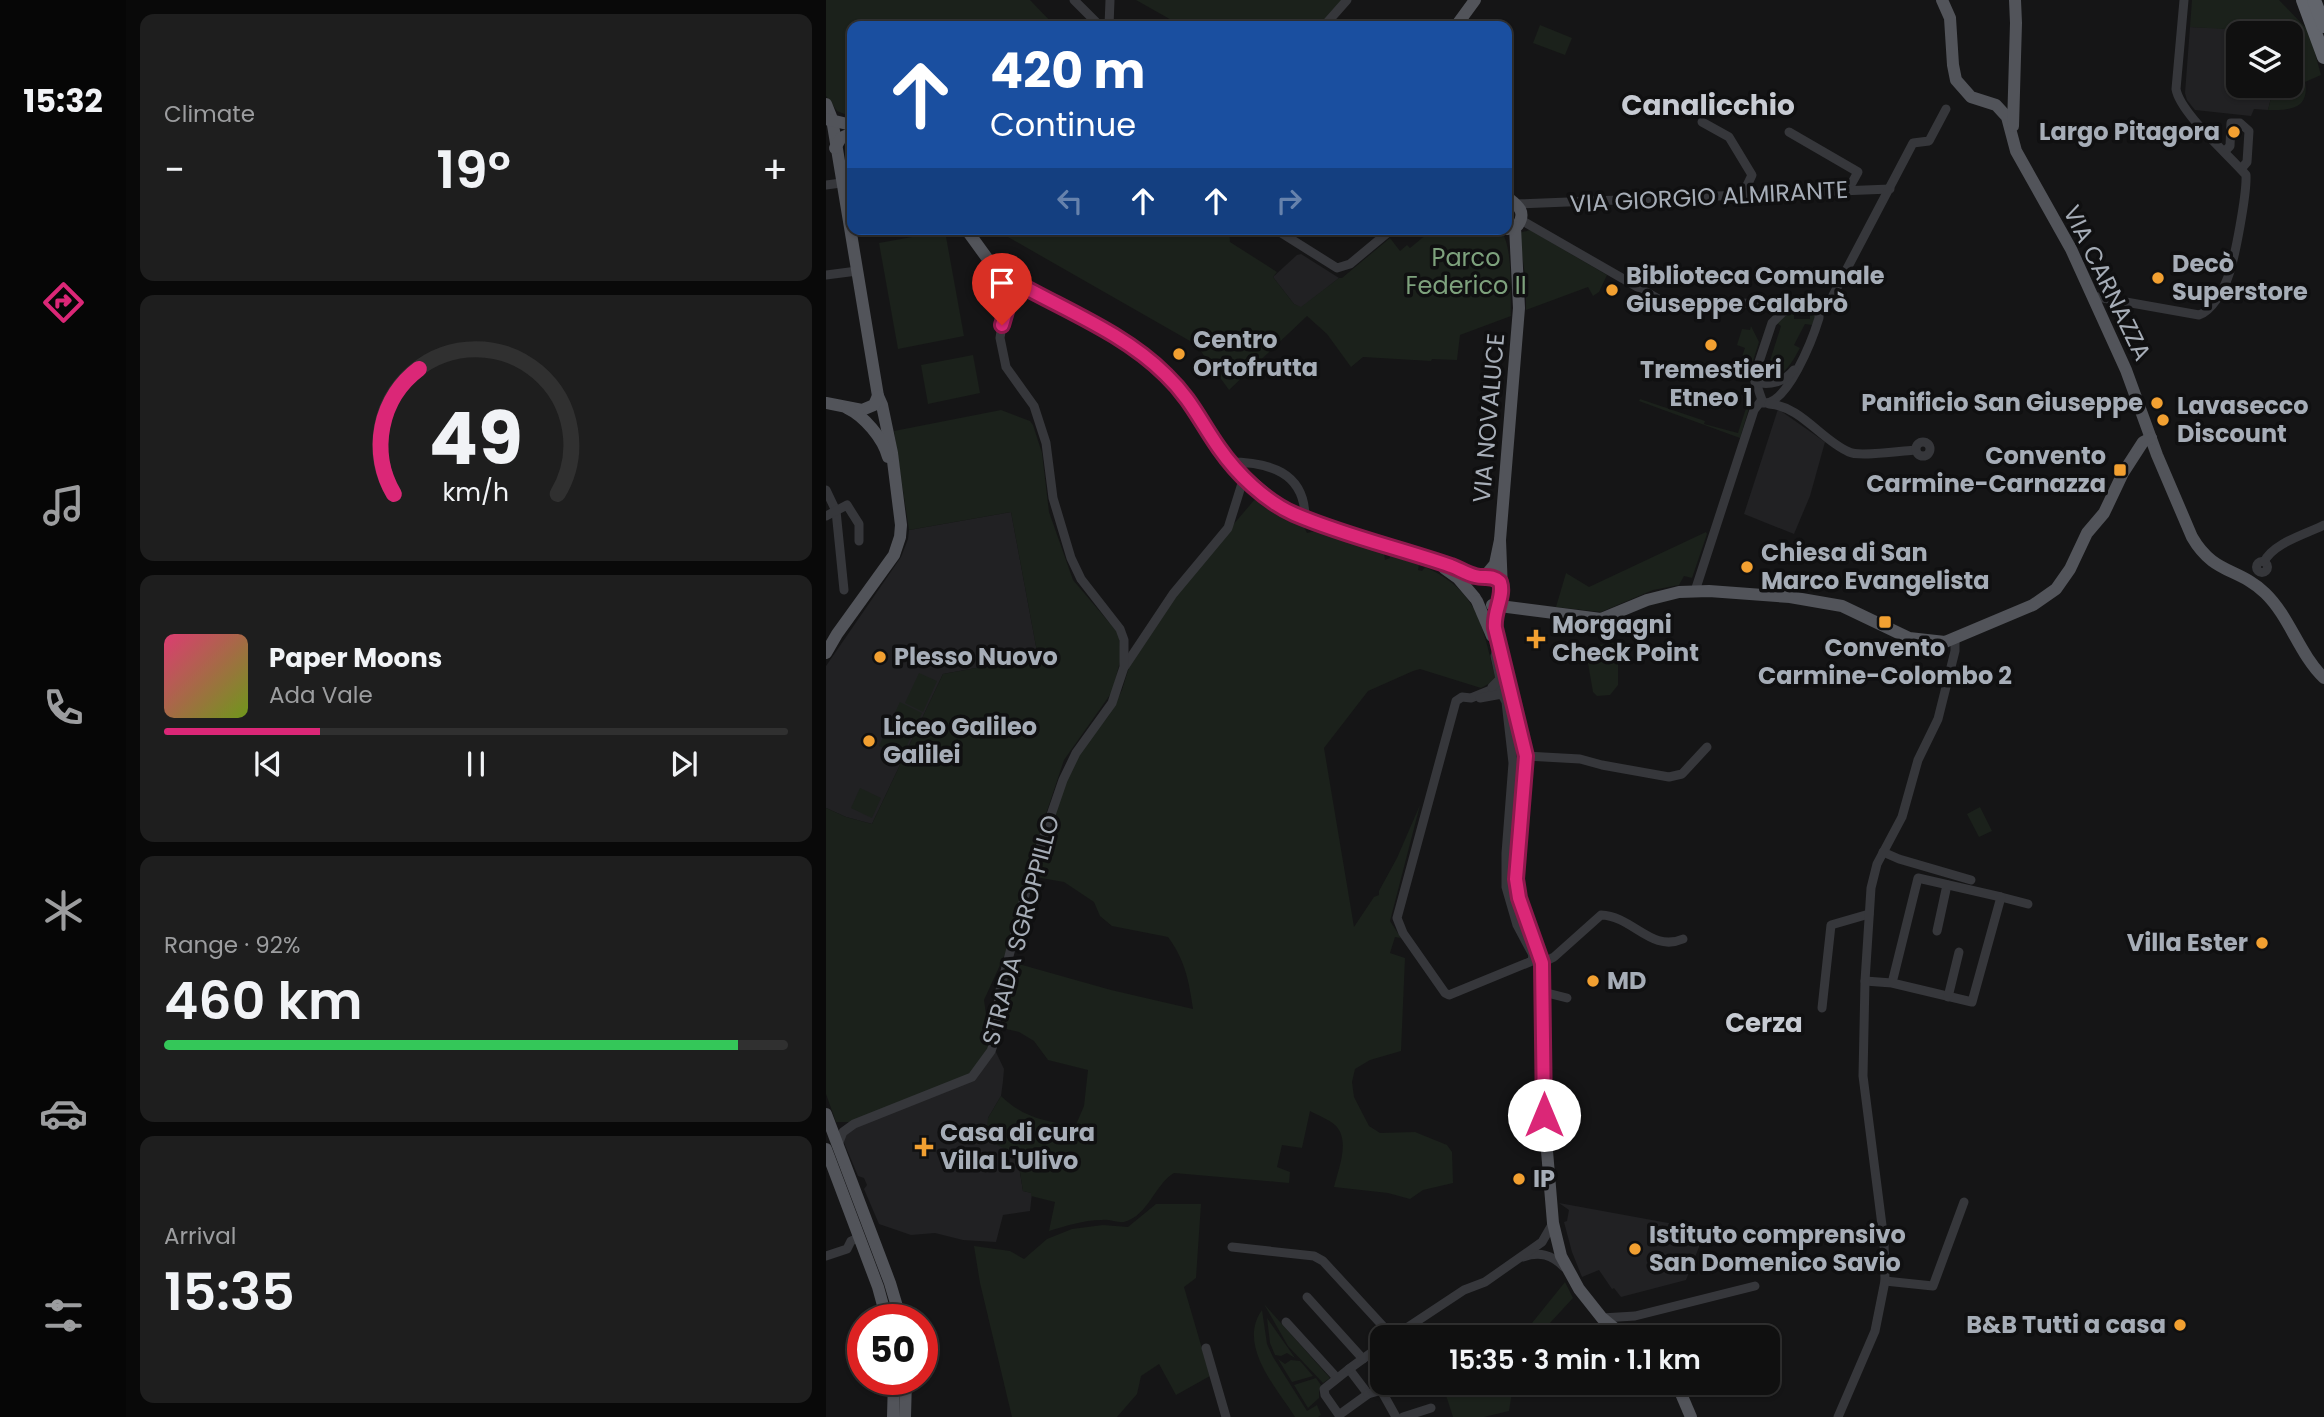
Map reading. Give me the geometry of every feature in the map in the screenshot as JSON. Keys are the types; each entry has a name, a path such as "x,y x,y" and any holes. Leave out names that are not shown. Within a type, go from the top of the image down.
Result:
{"highway":[{"path":"2303,0 2324,57"},
{"path":"2314,0 2324,26"}],"main road":[{"path":"1459,21 1475,0"},
{"path":"1942,0 1950,18 1954,74 1971,97 1997,106 2004,112 2016,151"},
{"path":"2015,0 2017,23 2012,116 2016,151"},
{"path":"1963,88 1983,97 2000,97 2007,92 2014,66"},
{"path":"826,104 847,216"},
{"path":"829,119 847,124"},
{"path":"835,148 841,138 847,135"},
{"name":"VIA CARNAZZA","path":"2016,151 2071,249 2126,370 2157,455 2198,548 2212,562 2266,594 2305,655 2324,678"},
{"name":"VIA NOVALUCE","path":"1500,540 1519,308 1514,213"},
{"path":"826,403 847,408 871,408 877,402 878,396 850,235"},
{"path":"970,235 987,258 1017,283 1146,356 1193,405 1229,462 1274,501 1305,518 1348,535 1497,579 1515,599 1536,610"},
{"path":"826,653 897,549 901,525 883,405 878,396"},
{"path":"847,408 864,419 884,447 894,477"},
{"path":"1434,562 1458,578 1483,605 1513,606 1601,619 1661,595 1695,591 1822,601 1842,606 1909,638 1938,642 1955,639 2033,605 2056,589 2074,563 2087,533 2104,513 2123,473 2143,442 2151,438"},
{"path":"1500,540 1495,564 1474,586 1476,599 1500,655"},
{"path":"1500,540 1502,594 1495,604 1495,628 1510,701 1526,756 1516,879 1519,898 1539,957 1543,992 1544,1115 1553,1223 1568,1271 1587,1301 1610,1325"},
{"path":"1495,628 1502,616 1513,606"},
{"path":"826,645 837,634"},
{"path":"826,1115 832,1147 882,1304"},
{"path":"832,1147 876,1244 896,1304"},
{"path":"893,1417 894,1395"},
{"path":"905,1417 906,1395"},
{"path":"1681,1395 1691,1417"}],"street":[{"path":"1074,0 1095,21"},
{"path":"1109,21 1110,0"},
{"path":"2092,296 2195,314 2204,313 2220,294 2231,267 2247,180 2241,169 2177,97 2184,0"},
{"path":"1329,21 1344,4"},
{"path":"1816,329 1913,143 1930,141 1946,108"},
{"path":"1702,122 1729,137 1752,175 1742,196"},
{"path":"2225,151 2230,146 2231,123 2240,123 2249,131 2247,162 2241,169"},
{"path":"1789,132 1858,172 1848,190"},
{"path":"826,185 841,183"},
{"name":"VIA GIORGIO ALMIRANTE","path":"1514,213 1544,204 1889,189"},
{"path":"1536,227 1535,216 1544,204"},
{"path":"1514,213 1667,304 1764,303 1814,308 1824,307 1834,294"},
{"path":"1285,235 1337,268 1350,264 1385,235"},
{"path":"826,275 857,271"},
{"name":"STRADA SGROPPILLO","path":"854,1124 972,1077 991,1051 995,1040 997,1004 1030,876 1059,790 1076,753 1112,703 1124,667 1124,640 1120,629 1081,579 1071,558 1053,498 1046,443 1034,405 1006,368 1000,338 1011,294 1017,283"},
{"path":"1753,305 1768,313 1772,323"},
{"path":"1695,591 1762,403 1754,377 1772,323 1783,312 1795,307"},
{"path":"1793,412 1785,402 1786,389 1816,329 1820,316 1814,308"},
{"path":"1755,382 1773,383 1787,377 1797,366"},
{"path":"1762,403 1786,389"},
{"path":"1762,403 1779,405 1793,412 1849,453 1915,450"},
{"path":"1229,462 1253,462 1291,478 1304,499 1305,518"},
{"path":"1124,667 1172,594 1228,528 1244,477"},
{"path":"826,490 836,511 844,590"},
{"path":"826,516 847,505 859,524 859,541"},
{"path":"2264,562 2271,552 2324,525"},
{"path":"1838,1417 1872,1341 1885,1281 1884,1241 1863,1076 1865,981 1874,874 1902,817 1913,773 1938,719 1955,651 1955,639"},
{"path":"1485,692 1500,680 1495,656 1500,655"},
{"path":"1471,698 1508,682"},
{"path":"1539,957 1517,925 1506,887 1513,763 1510,701 1502,694 1485,698 1459,698 1397,913 1397,922 1445,993 1449,995 1539,957 1554,957 1601,915 1620,920 1665,943 1672,944 1683,939"},
{"path":"1526,756 1580,759 1669,778 1682,775 1707,747"},
{"path":"1883,852 1971,880"},
{"path":"1892,984 1917,878 2028,904"},
{"path":"1937,931 1947,885"},
{"path":"1865,981 1892,984 1969,1003 1974,1000 2001,897"},
{"path":"1822,1008 1831,925 1869,914"},
{"path":"1948,997 1959,952"},
{"path":"1543,992 1567,998"},
{"path":"826,1115 836,1125 854,1124"},
{"path":"832,1147 843,1132 854,1124"},
{"path":"1885,1281 1933,1286 1964,1202"},
{"path":"1411,1325 1464,1290 1485,1282 1542,1242 1553,1223"},
{"path":"826,1256 848,1249 852,1241 860,1237"},
{"path":"1542,1242 1558,1245"},
{"path":"1545,1255 1558,1245"},
{"path":"1232,1247 1314,1256 1323,1261 1382,1325"},
{"path":"1518,1259 1531,1254 1545,1255 1558,1261 1568,1271"},
{"path":"1617,1325 1635,1316 1755,1286"},
{"path":"1307,1297 1363,1359"},
{"path":"1602,1318 1635,1316"},
{"path":"1286,1322 1337,1378"},
{"path":"1206,1348 1226,1417"},
{"path":"1349,1369 1368,1394 1343,1415 1339,1415 1324,1392 1325,1387 1349,1369 1370,1354"},
{"path":"1384,1395 1396,1417"},
{"path":"1403,1417 1431,1408"}],"shaded area":[{"path":"2190,27 2226,28 2226,98 2271,98 2268,110 2254,109 2251,116 2195,110 2185,93"},
{"path":"1301,254 1339,278 1301,308 1294,304 1273,277"},
{"path":"1778,409 1825,442 1810,496 1794,534 1744,514"},
{"path":"1011,512 1038,657 943,674 872,824 826,808 826,666 901,557 909,530"},
{"name":"Casa di cura Villa L'Ulivo","path":"995,1050 1004,1069 1003,1081 1001,1096 988,1118 1017,1154 1023,1191 1032,1193 1030,1211 1003,1215 996,1242 963,1240 935,1233 911,1235 879,1224 864,1189 867,1185 864,1178 858,1176 842,1138 844,1134"},
{"name":"Istituto comprensivo San Domenico Savio","path":"1559,1203 1701,1229 1699,1247 1686,1280 1621,1297 1599,1270 1582,1277 1564,1222 1567,1221 1569,1210"}],"green space":[{"path":"826,0 1030,0 1050,21 847,21 847,115 837,111 826,96"},
{"path":"1136,0 1345,0 1325,21 1173,21"},
{"path":"2192,0 2279,0 2299,21 2226,21 2226,29 2190,27"},
{"path":"1540,25 1572,38 1565,55 1533,43"},
{"path":"2303,25 2309,31 2321,75 2305,82 2306,91 2301,103 2290,109 2268,110 2271,98 2303,98"},
{"path":"1530,230 1607,275 1599,292 1593,296 1588,287 1526,310 1526,282 1519,233"},
{"path":"923,235 946,235 964,336 898,349 879,243"},
{"name":"Parco Federico II","path":"1229,235 1230,242 1277,272 1273,277 1294,304 1301,307 1342,278 1390,238 1400,251 1407,245 1410,248 1426,235 1503,235 1509,257 1511,316 1460,335 1457,360 1363,357 1351,367 1327,334 1307,316 1229,390 1200,350 1190,341 1008,237"},
{"path":"1788,313 1794,313 1794,319 1810,319 1810,313 1816,317 1812,325 1805,324 1794,345 1800,348 1785,371 1774,377 1760,376 1761,372 1766,373 1781,326 1777,323"},
{"path":"1751,326 1759,342 1748,377 1736,374 1745,348 1737,345 1742,329 1750,330"},
{"path":"973,355 980,393 928,404 921,365"},
{"path":"1750,391 1753,395 1740,438 1639,401 1640,399 1705,421 1704,424 1738,433 1749,399 1747,393"},
{"path":"1001,410 1030,421 1033,425 1042,453 1049,512 1073,580 1119,634 1121,658 1112,692 1064,760 1034,850 1006,952 984,1000 990,1041 974,1072 853,1122 836,1122 826,1094 826,808 872,824 943,674 1038,657 1011,512 909,530 894,431"},
{"path":"1256,498 1304,527 1307,533 1315,531 1384,553 1385,560 1390,558 1389,555 1419,565 1418,570 1422,571 1425,567 1443,577 1468,600 1487,643 1496,680 1481,688 1420,669 1413,671 1368,691 1324,748 1354,927 1374,897 1379,895 1420,805 1390,921 1401,938 1395,937 1390,953 1405,958 1401,1051 1370,1060 1355,1069 1352,1082 1354,1097 1369,1126 1380,1133 1415,1132 1447,1145 1452,1152 1453,1183 1423,1190 1410,1199 1388,1193 1334,1187 1343,1147 1340,1131 1326,1119 1310,1111 1302,1148 1282,1145 1277,1167 1290,1172 1289,1183 1174,1173 1132,1219 1124,1222 1088,1221 1049,1231 1055,1202 1031,1196 1031,1193 1023,1191 1017,1154 986,1140 988,1118 1001,1096 1027,1114 1075,1127 1084,1106 1088,1070 1048,1060 1034,1041 1019,1032 1002,1028 1001,999 1012,962 1111,990 1193,1009 1185,971 1179,954 1168,937 1112,926 1100,916 1094,902 1064,882 1035,877 1036,871 1066,782 1081,751 1109,715 1122,690 1129,667 1185,581"},
{"path":"1706,532 1692,578 1684,576 1679,585 1653,590 1601,612 1556,607 1566,573 1589,587"},
{"path":"1618,643 1618,685 1610,695 1597,696 1593,692 1585,646"},
{"path":"919,673 937,681 923,712 905,703"},
{"path":"900,702 922,713 902,756 879,746"},
{"path":"860,788 881,798 872,818 851,808"},
{"path":"1980,807 1992,831 1979,837 1967,814"},
{"path":"1156,1204 1201,1204 1196,1278 1184,1287 1210,1376 1176,1395 1159,1364 1141,1376 1137,1394 1117,1417 1012,1417 980,1283 974,1246 1010,1251 1024,1259 1047,1239 1072,1229 1103,1225 1128,1227"},
{"path":"1565,1282 1573,1298 1548,1325 1530,1325"},
{"path":"1264,1304 1330,1378 1323,1383 1288,1346"},
{"path":"1262,1310 1267,1344 1273,1357 1307,1411 1317,1405 1321,1415 1318,1417 1295,1417 1262,1365 1254,1337 1255,1323"},
{"path":"1267,1318 1295,1358 1287,1353 1275,1355 1270,1343"},
{"path":"1278,1359 1285,1364 1291,1360 1300,1361 1313,1376 1292,1382"},
{"path":"1316,1378 1321,1385 1319,1398 1308,1408 1294,1385"},
{"path":"1446,1395 1512,1395 1509,1411 1484,1417 1453,1417"}],"place":[{"name":"Largo Pitagora","path":"2234,132"},
{"name":"Decò Superstore","path":"2158,278"},
{"name":"Biblioteca Comunale Giuseppe Calabrò","path":"1612,290"},
{"name":"Tremestieri Etneo 1","path":"1711,345"},
{"name":"Centro Ortofrutta","path":"1179,354"},
{"name":"Panificio San Giuseppe","path":"2157,403"},
{"name":"Lavasecco Discount","path":"2163,420"},
{"name":"Convento Carmine-Carnazza","path":"2120,470"},
{"name":"Chiesa di San Marco Evangelista","path":"1747,567"},
{"name":"Convento Carmine-Colombo 2","path":"1885,622"},
{"name":"Morgagni Check Point","path":"1536,639"},
{"name":"Plesso Nuovo","path":"880,657"},
{"name":"Liceo Galileo Galilei","path":"869,741"},
{"name":"Villa Ester","path":"2262,943"},
{"name":"MD","path":"1593,981"},
{"name":"Casa di cura Villa L'Ulivo","path":"924,1147"},
{"name":"IP","path":"1519,1179"},
{"name":"Istituto comprensivo San Domenico Savio","path":"1635,1249"},
{"name":"B&B Tutti a casa","path":"2180,1325"}],"district":[{"name":"Canalicchio","path":"1708,105"},
{"name":"Cerza","path":"1764,1023"}],"route":[{"path":"1002,325 1017,283 1146,356 1193,405 1229,462 1257,488 1291,512 1348,535 1450,565 1476,576 1490,576 1500,582 1502,594 1495,608 1495,628 1526,756 1516,879 1519,898 1542,963 1544,1115"}]}
